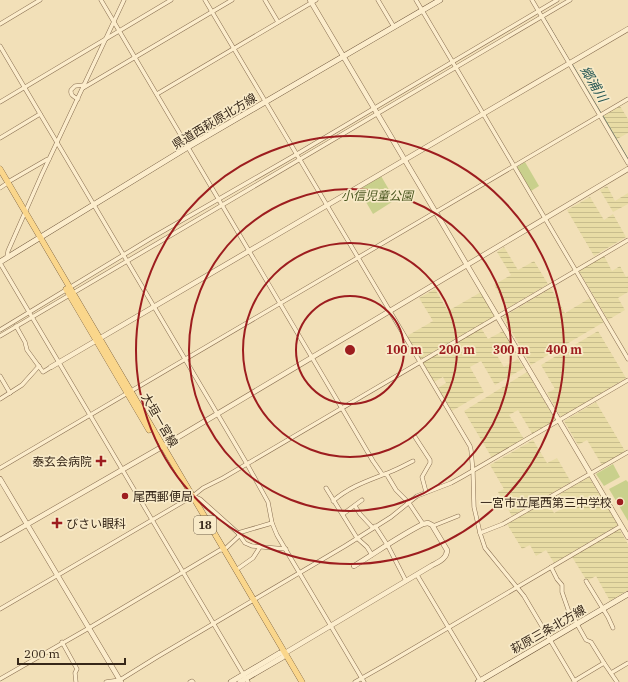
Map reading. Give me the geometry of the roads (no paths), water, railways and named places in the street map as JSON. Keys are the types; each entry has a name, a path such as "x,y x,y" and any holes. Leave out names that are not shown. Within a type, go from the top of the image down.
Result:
{"main road":[{"name":"県道西萩原北方線","path":"0,263 7,257 188,147 440,0"},
{"name":"大垣一宮線","path":"0,169 38,238 252,601 298,682"},
{"name":"大垣一宮線","path":"0,174 7,183"},
{"name":"大垣一宮線","path":"222,550 236,570 252,601"},
{"name":"萩原三条北方線","path":"480,682 628,594"},
{"name":"大垣一宮線","path":"283,654 302,682"},
{"path":"240,682 283,654"},
{"path":"231,682 246,678"}],"street":[{"path":"0,24 40,0"},
{"path":"101,0 373,461 382,474 387,475 396,490 409,503 423,524"},
{"path":"7,257 8,251 49,159 124,0"},
{"path":"0,102 171,0"},
{"path":"205,0 470,446 473,472 474,507 485,548 524,596 575,682 604,663"},
{"path":"265,0 278,22"},
{"path":"378,0 394,27"},
{"path":"416,0 628,359"},
{"path":"532,0 628,163"},
{"path":"0,335 32,317 69,291 153,237 297,154 557,0"},
{"path":"0,330 29,312 126,260 378,114 570,0"},
{"path":"78,99 74,97 71,92 75,86 84,86 230,1"},
{"path":"157,94 313,1 374,108 437,212 628,537"},
{"path":"16,326 25,342 27,350 43,372 628,29"},
{"path":"0,46 268,502 272,523 286,550 363,680"},
{"path":"0,468 628,99"},
{"path":"0,138 40,114"},
{"path":"0,188 49,159"},
{"path":"0,540 123,470 628,169"},
{"path":"0,609 152,521 191,497 202,488 223,478 628,240"},
{"path":"0,263 246,678"},
{"path":"0,399 22,385 39,366"},
{"path":"0,376 10,393"},
{"path":"106,682 120,681 156,657 391,517 417,496 451,483 473,472 628,380"},
{"path":"415,436 430,460 430,463 422,477 426,492"},
{"path":"480,533 503,524 628,452"},
{"path":"334,501 348,490 413,461"},
{"path":"0,479 120,681"},
{"path":"326,488 357,538 367,547 372,555"},
{"path":"191,497 200,499 239,534 245,543 252,546 286,550"},
{"path":"343,514 362,500"},
{"path":"355,506 360,514 374,527 387,544 406,581"},
{"path":"433,526 458,516"},
{"path":"0,678 222,550 239,534 272,523"},
{"path":"283,654 444,558 447,554 447,550 433,526 423,524 387,544 378,552 354,566"},
{"path":"355,682 363,680 621,526"},
{"path":"236,570 253,558 260,547"},
{"path":"551,567 562,585 562,592 569,612 572,613 586,640 591,642 604,663 612,672 617,682"},
{"path":"417,575 480,682"},
{"path":"586,580 613,628"},
{"path":"62,642 77,669 75,673 76,682"},
{"path":"612,672 628,663"}],"waterway":[{"name":"郷浦川","path":"544,17 569,60"},
{"name":"郷浦川","path":"572,64 601,113"},
{"name":"郷浦川","path":"603,116 628,159"}],"place":[{"name":"泰玄会病院","path":"101,461"},
{"name":"尾西郵便局","path":"125,496"},
{"name":"一宮市立尾西第三中学校","path":"620,502"},
{"name":"びさい眼科","path":"57,523"}],"park label":[{"name":"小信児童公園","path":"377,195"}]}
